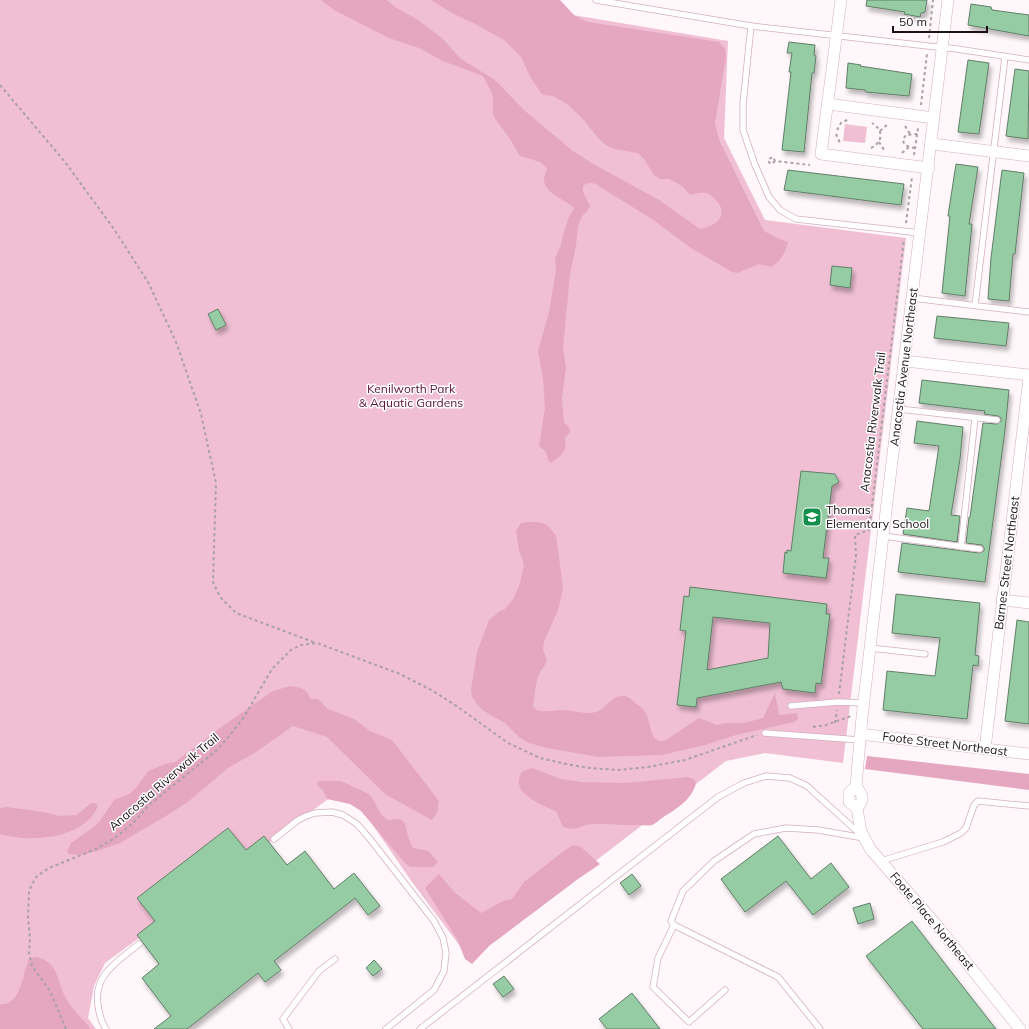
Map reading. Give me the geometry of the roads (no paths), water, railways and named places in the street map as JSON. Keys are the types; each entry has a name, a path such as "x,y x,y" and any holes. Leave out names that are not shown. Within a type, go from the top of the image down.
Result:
{"street":[{"path":"841,0 821,154 929,168"},
{"name":"Anacostia Avenue Northeast","path":"860,737 948,0"},
{"path":"828,104 934,118"},
{"path":"932,144 1029,156"},
{"path":"905,360 1029,375"},
{"name":"Barnes Street Northeast","path":"985,748 1002,600 1025,443 1029,378"},
{"path":"1002,600 1029,603"},
{"name":"Foote Street Northeast","path":"860,737 985,748 1029,754"},
{"name":"Foote Place Northeast","path":"860,737 856,786 862,795 862,802 857,808 860,827 864,838 872,850 963,958 1020,1029"}],"lane":[{"path":"596,0 751,26 943,48 957,48 1029,60"},
{"path":"751,26 743,104 743,130 769,197 780,210 796,219 920,234"},
{"path":"975,305 992,152 1005,57"},
{"path":"912,298 1029,312"},
{"path":"899,409 997,420"},
{"path":"960,547 975,418"},
{"path":"883,536 980,549"},
{"path":"870,648 925,654"},
{"path":"792,706 838,702 864,703"},
{"path":"765,733 860,737"},
{"path":"420,1029 718,797 744,783 766,776 790,778 807,786 864,838"},
{"path":"881,861 943,842 961,833 966,828 974,805 978,801 1029,806"},
{"path":"274,839 298,820 306,816 315,813 332,812 343,816 357,824 366,834 434,922 442,938 446,953 444,971 434,990 386,1029"},
{"path":"725,990 689,1022 653,987 658,958 674,925 672,920 683,891 714,860 754,834 786,828 818,830 864,838"},
{"path":"674,925 778,977 820,1029"},
{"path":"106,1029 99,1012 97,999 98,986 104,974 112,965 139,944"},
{"path":"289,1029 284,1019 319,971 335,959"}],"place":[{"name":"Thomas Elementary School","path":"812,517"}],"park label":[{"name":"Kenilworth Park & Aquatic Gardens","path":"411,396"}]}
